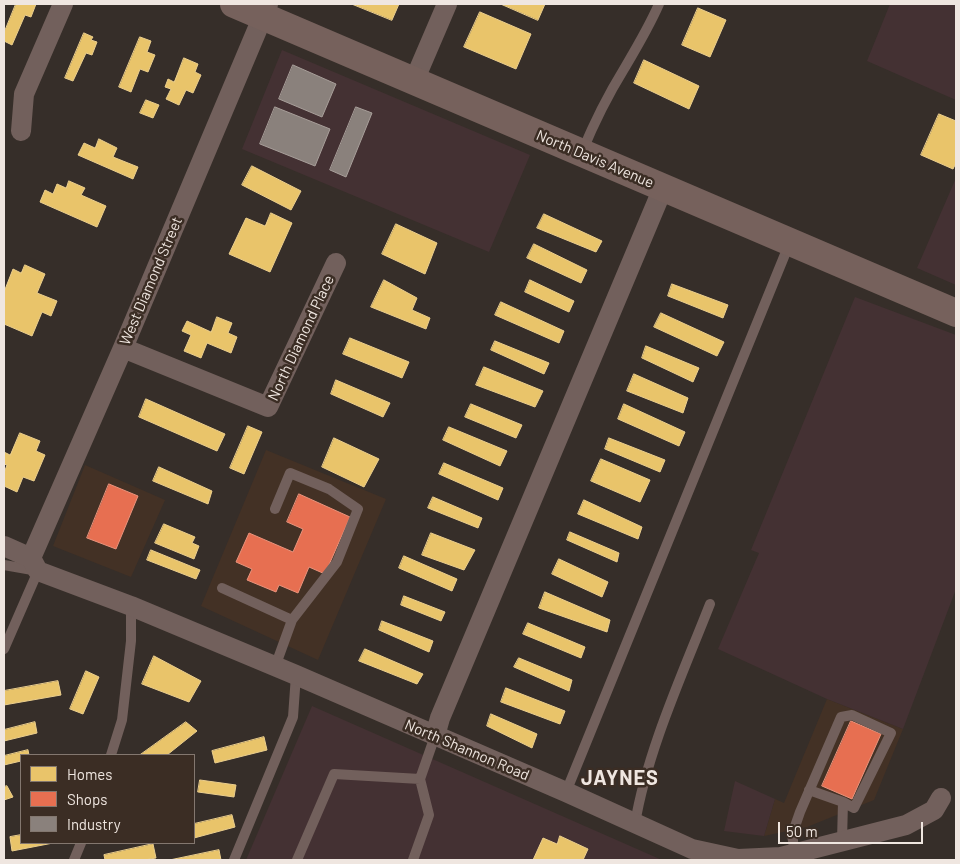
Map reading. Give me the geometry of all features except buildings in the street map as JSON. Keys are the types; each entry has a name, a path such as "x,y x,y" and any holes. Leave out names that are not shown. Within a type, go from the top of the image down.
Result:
{"street":[{"path":"21,131 24,94 63,4"},
{"name":"North Davis Avenue","path":"234,4 265,10 414,81 956,313"},
{"path":"414,81 447,4"},
{"name":"West Diamond Street","path":"34,565 265,10"},
{"path":"435,736 440,718 663,188"},
{"name":"North Diamond Place","path":"123,348 268,407 336,263"},
{"name":"North Shannon Road","path":"4,546 34,565 296,675 692,849 738,858 781,857 906,825 934,810 941,798"}],"lane":[{"path":"582,153 590,133 623,70 649,27 659,4"},
{"path":"566,792 790,242"},
{"path":"275,509 290,473 329,489 358,509 338,562 292,620 275,667"},
{"path":"4,565 34,565 4,649"},
{"path":"222,588 292,620"},
{"path":"635,824 653,754 710,604"},
{"path":"111,754 122,720 131,641 131,606"},
{"path":"234,860 293,716 296,675"},
{"path":"795,854 792,835 809,790 841,716 852,715 891,733 854,808 809,790"},
{"path":"413,860 429,815 420,779 435,736"},
{"path":"297,860 334,774 420,779"},
{"path":"842,841 843,802"},
{"path":"74,860 80,844"}],"shaded area":[{"path":"890,4 956,4 956,100 867,61"},
{"path":"282,50 530,155 489,252 242,149"},
{"path":"956,178 956,285 917,268"},
{"path":"855,297 956,335 956,589 903,729 827,699 718,649 759,553 751,550"},
{"path":"266,450 386,499 318,660 201,606"},
{"path":"85,465 165,500 131,577 53,546"},
{"path":"827,699 903,729 874,800 807,827 764,836 775,799 784,803"},
{"path":"312,706 662,860 246,860"},
{"path":"735,781 775,799 764,836 724,831"}],"district":[{"name":"JAYNES","path":"620,778"}]}
